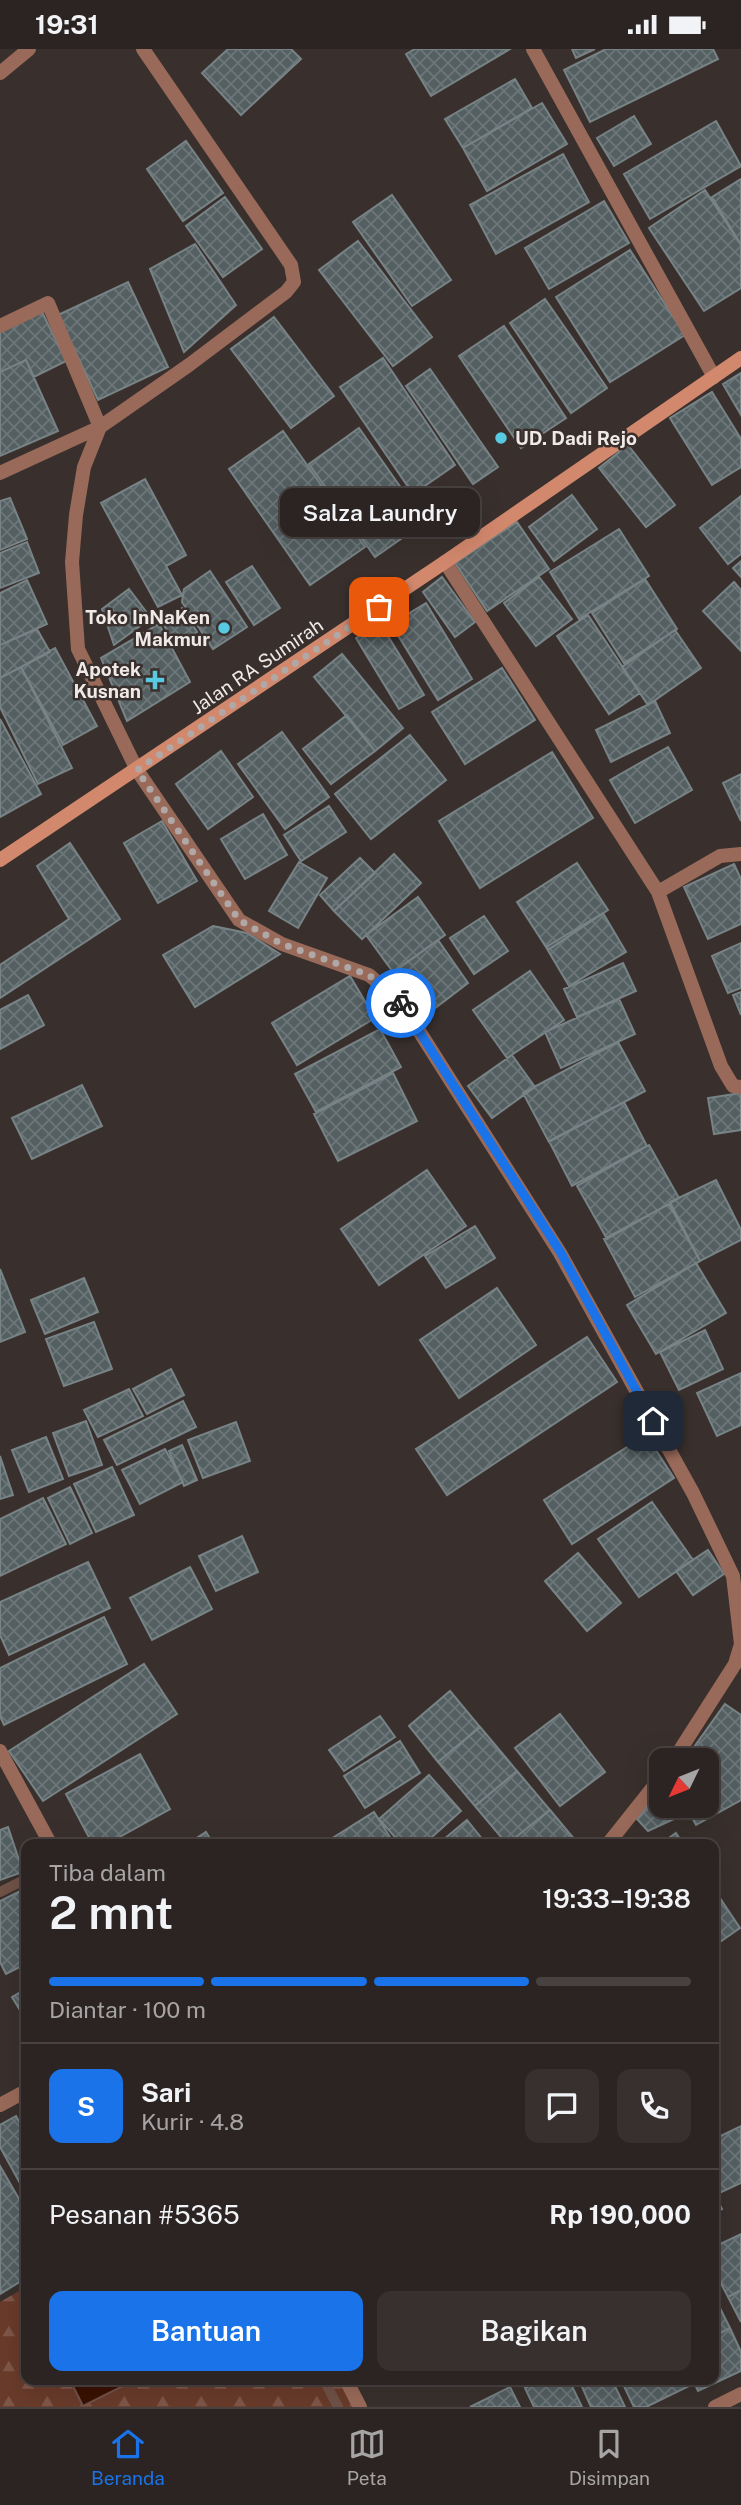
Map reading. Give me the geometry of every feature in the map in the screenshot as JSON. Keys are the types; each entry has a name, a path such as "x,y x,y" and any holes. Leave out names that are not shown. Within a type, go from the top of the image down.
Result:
{"main road":[{"name":"Jalan RA Sumirah","path":"0,860 445,562 741,358"}],"street":[{"path":"0,72 29,49"},
{"path":"0,473 100,427 189,365 286,292 295,277 291,265 143,49"},
{"path":"533,49 714,377"},
{"path":"0,325 48,303 100,427 84,467 75,527 72,562 78,649 137,770 239,920 282,944 369,975 400,1001 561,1253 703,1513 733,1576 741,1644 738,1663 682,1748"},
{"path":"445,562 658,892 720,1066 733,1086 741,1087"},
{"path":"658,892 720,856 741,855"},
{"path":"0,1751 48,1839"},
{"path":"612,1839 649,1792"},
{"path":"0,2105 21,2094"},
{"path":"349,2385 360,2407"},
{"path":"715,2407 741,2395"}],"green space":[{"path":"21,2290 21,2385 341,2385 353,2407 0,2407 0,2302"}],"shaded area":[{"path":"72,2385 122,2385 123,2386 83,2406"}],"building":[{"path":"228,49 291,49 301,59 241,115 202,73"},
{"path":"415,49 510,49 431,96 406,54"},
{"path":"572,49 595,49 576,58"},
{"path":"606,49 713,49 718,59 590,122 564,70"},
{"path":"515,79 532,108 463,148 445,119"},
{"path":"542,103 567,144 487,191 463,148"},
{"path":"634,116 651,144 614,166 597,138"},
{"path":"716,121 741,166 650,219 624,174"},
{"path":"186,141 223,193 183,221 147,169"},
{"path":"563,154 589,202 496,254 470,205"},
{"path":"741,179 741,245 712,197"},
{"path":"705,190 741,245 741,288 704,311 649,228"},
{"path":"392,195 451,280 412,306 353,222"},
{"path":"225,197 262,249 223,277 186,226"},
{"path":"604,201 629,243 549,289 525,248"},
{"path":"358,241 432,337 393,366 319,270"},
{"path":"195,244 236,305 184,352 150,269"},
{"path":"630,250 685,335 610,382 556,297"},
{"path":"128,282 168,367 98,400 58,315"},
{"path":"545,299 607,388 571,413 510,323"},
{"path":"42,312 66,361 34,377 26,360 0,372 0,331"},
{"path":"274,317 334,396 291,428 231,349"},
{"path":"504,326 566,418 521,448 459,356"},
{"path":"383,358 455,465 413,494 340,387"},
{"path":"26,360 58,431 0,456 0,372"},
{"path":"430,369 498,467 473,484 406,386"},
{"path":"741,373 741,415 723,384"},
{"path":"712,392 741,439 741,467 712,485 670,418"},
{"path":"359,428 425,522 375,557 309,464"},
{"path":"283,431 365,547 310,585 229,469"},
{"path":"628,445 675,505 646,527 599,468"},
{"path":"145,479 186,555 166,566 182,595 158,607 101,503"},
{"path":"572,495 597,529 554,561 529,527"},
{"path":"741,496 741,554 728,564 700,528"},
{"path":"10,498 27,539 0,550 0,501"},
{"path":"517,522 549,569 487,611 455,563"},
{"path":"619,529 649,576 579,619 550,572"},
{"path":"27,542 39,573 0,588 0,553"},
{"path":"741,561 741,577 733,568"},
{"path":"252,566 280,608 254,625 226,582"},
{"path":"210,571 247,627 213,649 182,602 184,589"},
{"path":"442,577 475,622 455,637 423,592"},
{"path":"539,577 572,619 536,646 504,603"},
{"path":"645,579 677,629 624,663 592,613"},
{"path":"27,580 47,624 0,645 0,593"},
{"path":"734,582 741,590 741,651 703,611"},
{"path":"129,589 151,618 114,645 102,609"},
{"path":"426,603 472,679 438,700 391,624"},
{"path":"182,608 197,632 176,645 161,620"},
{"path":"588,615 640,693 609,714 557,636"},
{"path":"380,623 424,695 399,709 356,638"},
{"path":"159,624 190,682 127,721 101,658"},
{"path":"37,629 50,652 0,678 0,645"},
{"path":"675,630 701,668 648,705 622,667"},
{"path":"55,648 97,726 63,745 21,667"},
{"path":"342,654 403,728 375,751 314,677"},
{"path":"21,667 72,768 38,784 0,707 0,678"},
{"path":"502,668 535,720 465,764 432,712"},
{"path":"655,701 670,733 611,762 596,730"},
{"path":"347,715 375,751 331,784 303,749"},
{"path":"0,719 41,794 0,817"},
{"path":"282,732 329,797 285,829 238,764"},
{"path":"410,735 446,780 371,839 335,794"},
{"path":"668,747 692,790 635,823 610,780"},
{"path":"221,751 253,797 208,829 176,784"},
{"path":"552,752 593,818 480,888 439,821"},
{"path":"741,774 741,821 723,783"},
{"path":"329,806 346,832 301,861 284,835"},
{"path":"263,814 287,855 245,879 221,839"},
{"path":"162,821 197,881 158,903 124,843"},
{"path":"70,843 120,919 0,998 0,965 69,919 37,866"},
{"path":"394,854 421,883 362,939 334,911"},
{"path":"360,858 375,873 334,911 320,895"},
{"path":"299,862 327,878 298,928 269,911"},
{"path":"577,863 608,910 548,950 517,902"},
{"path":"734,864 741,879 741,924 708,939 684,887"},
{"path":"418,897 445,935 393,972 366,935"},
{"path":"603,913 626,952 569,986 546,947"},
{"path":"484,916 508,951 474,974 450,938"},
{"path":"213,926 247,933 280,954 195,1007 163,955"},
{"path":"438,940 468,983 430,1012 398,969"},
{"path":"741,943 741,988 728,993 712,956"},
{"path":"623,963 636,991 577,1017 564,989"},
{"path":"530,971 564,1020 507,1058 473,1010"},
{"path":"350,976 375,1018 297,1065 272,1023"},
{"path":"741,992 741,1015 733,995"},
{"path":"28,995 44,1025 0,1049 0,1010"},
{"path":"619,999 635,1034 561,1068 545,1032"},
{"path":"380,1029 401,1067 316,1112 295,1074"},
{"path":"618,1042 645,1091 549,1142 523,1093"},
{"path":"512,1055 535,1087 492,1118 468,1086"},
{"path":"393,1073 417,1121 338,1161 314,1114"},
{"path":"82,1085 102,1126 32,1159 12,1118"},
{"path":"741,1093 741,1130 714,1134 708,1098"},
{"path":"624,1102 647,1146 572,1186 549,1141"},
{"path":"649,1145 679,1198 607,1239 577,1186"},
{"path":"427,1170 466,1226 379,1285 341,1229"},
{"path":"716,1180 741,1230 741,1240 700,1261 670,1202"},
{"path":"669,1204 700,1261 635,1297 604,1239"},
{"path":"475,1226 495,1258 446,1288 425,1256"},
{"path":"696,1263 726,1313 656,1354 627,1305"},
{"path":"0,1269 25,1332 0,1342"},
{"path":"84,1278 98,1312 45,1334 31,1300"},
{"path":"497,1288 536,1345 459,1398 420,1340"},
{"path":"94,1322 112,1369 64,1386 46,1339"},
{"path":"705,1330 723,1369 679,1390 660,1352"},
{"path":"587,1337 617,1382 447,1495 416,1449"},
{"path":"171,1369 184,1395 147,1414 133,1389"},
{"path":"741,1373 741,1425 717,1436 697,1393"},
{"path":"129,1389 143,1416 98,1437 84,1410"},
{"path":"183,1401 196,1427 117,1465 104,1440"},
{"path":"86,1421 102,1465 69,1476 53,1433"},
{"path":"236,1422 250,1461 203,1478 188,1440"},
{"path":"646,1435 674,1478 572,1544 544,1500"},
{"path":"46,1437 63,1479 29,1492 12,1450"},
{"path":"182,1445 197,1480 184,1486 169,1451"},
{"path":"165,1449 183,1482 140,1504 122,1470"},
{"path":"0,1456 13,1495 0,1499"},
{"path":"112,1467 134,1515 96,1532 74,1484"},
{"path":"70,1487 92,1533 70,1544 48,1498"},
{"path":"43,1498 66,1544 0,1576 0,1519"},
{"path":"652,1502 693,1560 639,1597 598,1539"},
{"path":"242,1536 258,1572 216,1591 199,1556"},
{"path":"708,1550 724,1574 693,1595 676,1571"},
{"path":"578,1553 621,1603 587,1631 545,1581"},
{"path":"88,1562 110,1608 9,1655 0,1635 0,1602"},
{"path":"190,1567 212,1609 152,1640 130,1598"},
{"path":"104,1617 127,1664 4,1725 0,1716 0,1668"},
{"path":"144,1664 177,1714 43,1801 9,1751"},
{"path":"450,1691 480,1727 438,1762 409,1726"},
{"path":"725,1704 741,1715 741,1800 719,1812 719,1748 693,1748"},
{"path":"560,1714 605,1772 560,1806 515,1748"},
{"path":"380,1716 395,1737 344,1771 329,1750"},
{"path":"480,1727 517,1771 475,1806 438,1762"},
{"path":"400,1741 420,1773 365,1808 344,1776"},
{"path":"140,1754 170,1809 116,1839 90,1839 66,1794"},
{"path":"517,1771 550,1810 513,1839 503,1839 475,1806"},
{"path":"429,1775 461,1811 430,1839 397,1839 379,1819"},
{"path":"649,1804 649,1818 676,1818 648,1831 637,1819"},
{"path":"550,1810 574,1839 513,1839"},
{"path":"374,1812 391,1839 331,1839"},
{"path":"692,1818 709,1818 696,1825"},
{"path":"467,1820 482,1839 444,1839"},
{"path":"8,1827 21,1873 0,1880 0,1830"},
{"path":"206,1832 210,1839 195,1839"},
{"path":"676,1833 680,1839 668,1839"},
{"path":"20,1891 21,1966 6,1974 0,1962 0,1901"},
{"path":"719,1896 740,1928 719,1943"},
{"path":"21,1992 21,2012 12,1997"},
{"path":"16,2116 21,2125 21,2185 0,2147 0,2125"},
{"path":"741,2126 741,2183 719,2193 719,2137"},
{"path":"0,2166 21,2202 21,2281 0,2294"},
{"path":"741,2234 741,2290 728,2297 719,2280 719,2245"},
{"path":"741,2290 741,2322 728,2297"},
{"path":"719,2306 730,2328 719,2334"},
{"path":"730,2328 741,2352 741,2371 719,2381 719,2334"},
{"path":"531,2385 571,2385 582,2407 534,2407 525,2388"},
{"path":"581,2385 614,2385 625,2407 591,2407"},
{"path":"623,2385 689,2386 646,2407 634,2407"},
{"path":"695,2385 711,2385 698,2391"},
{"path":"510,2387 520,2407 470,2407"}],"waterway":[{"path":"0,1892 21,1882"},
{"path":"327,2385 338,2407"}],"way so far":[{"path":"379,607 137,770 186,838 230,910 239,920 265,937 369,975 392,992 401,1003"}],"place":[{"name":"UD. Dadi Rejo","path":"501,438"},
{"name":"Salza Laundry","path":"379,607"},
{"name":"Toko InNaKen Makmur","path":"224,628"},
{"name":"Apotek Kusnan","path":"155,680"}],"route":[{"path":"401,1003 561,1253 653,1421"}]}
